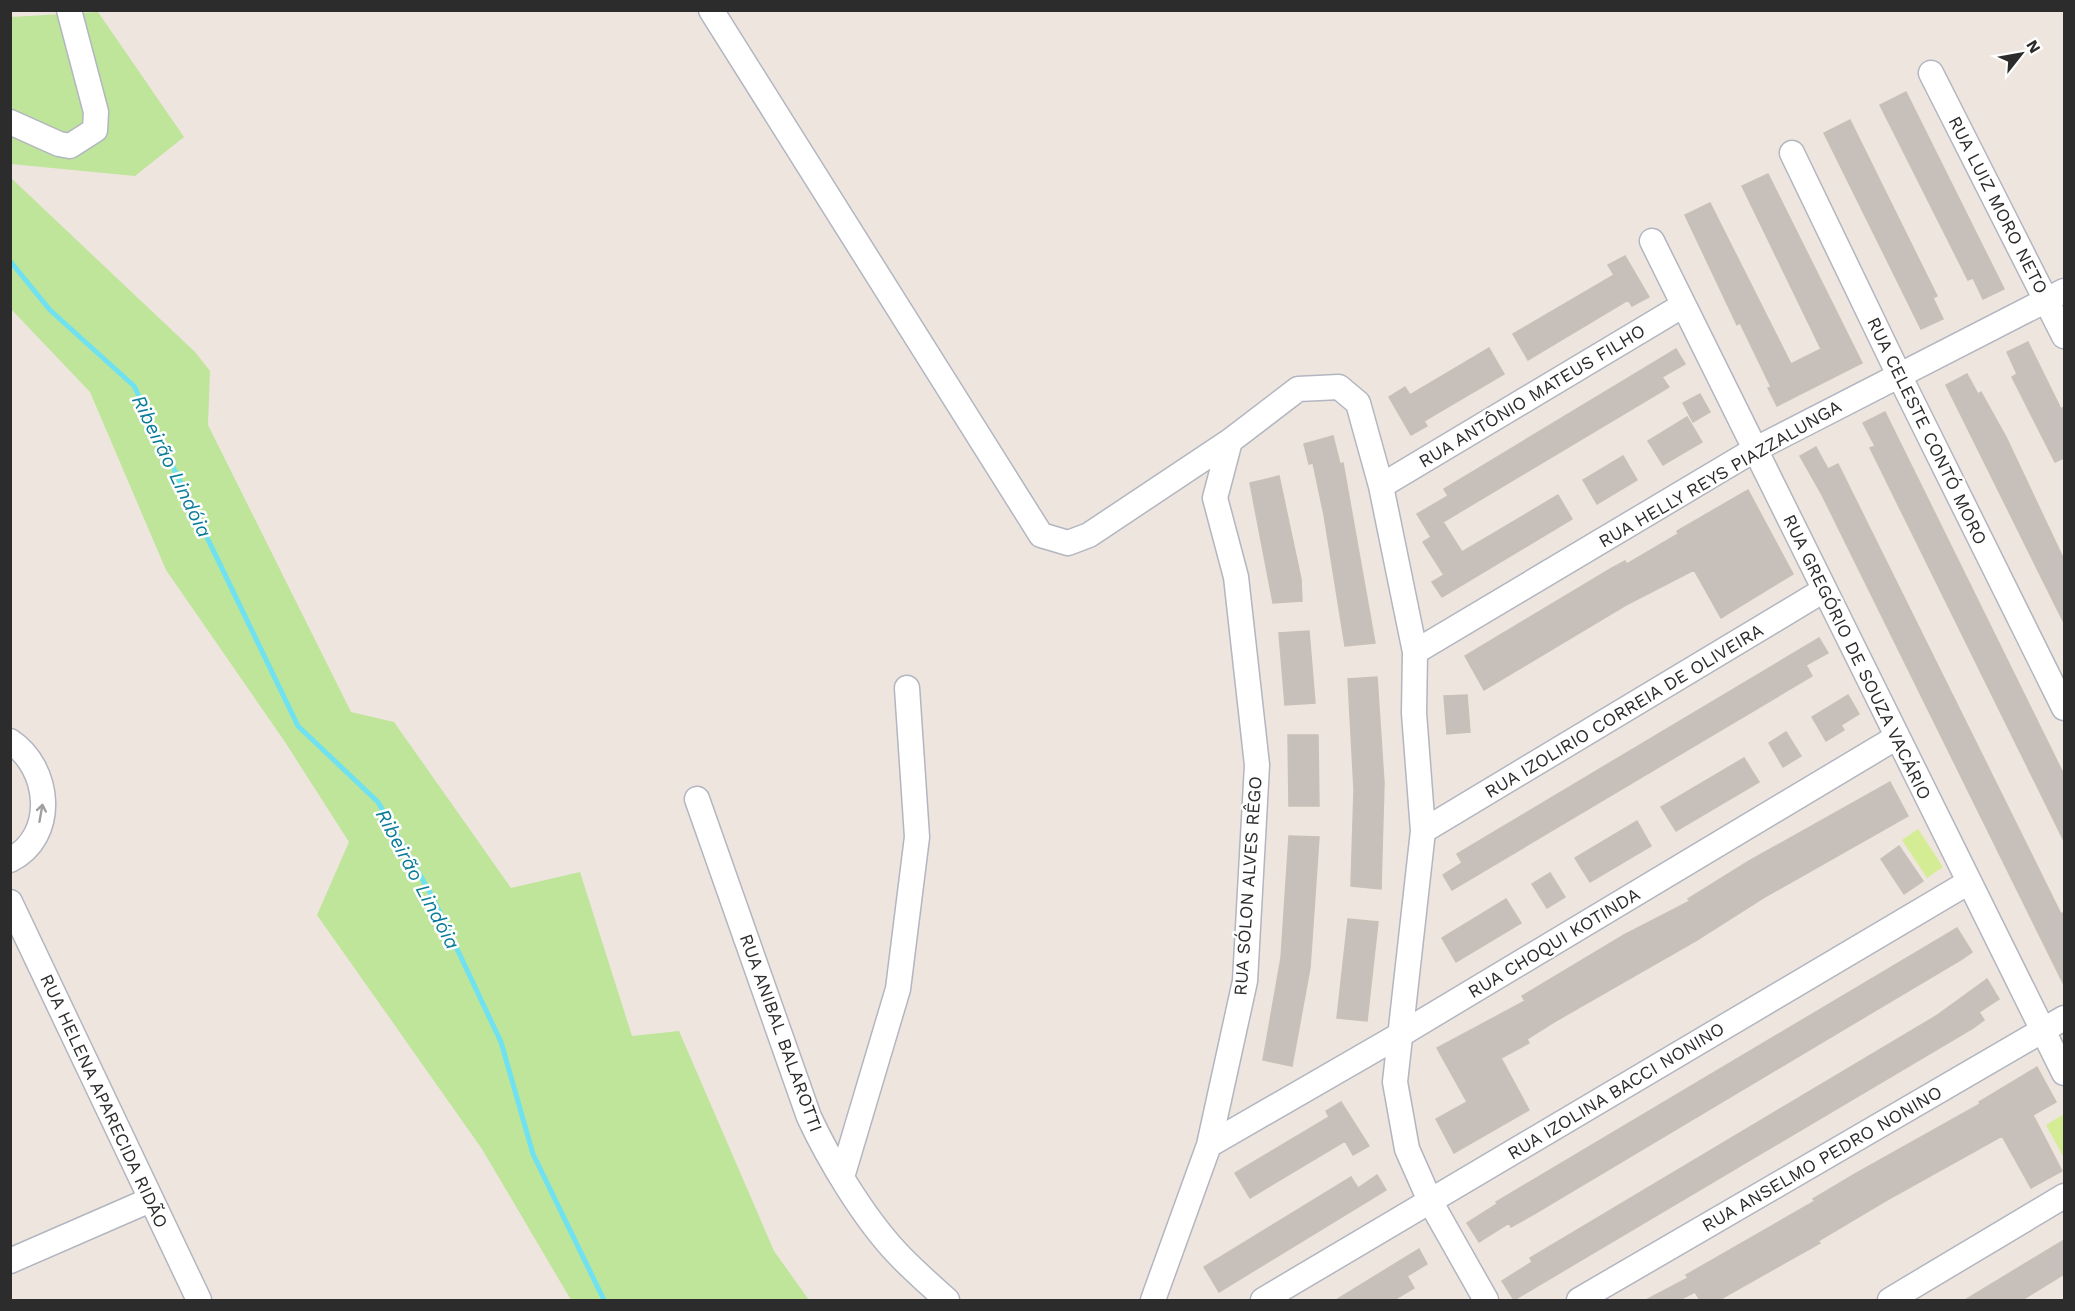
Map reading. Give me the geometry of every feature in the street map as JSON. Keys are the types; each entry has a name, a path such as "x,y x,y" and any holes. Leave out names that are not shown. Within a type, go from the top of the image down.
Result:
{"street":[{"path":"10,122 59,144 70,146 95,130 96,112 69,10"},
{"path":"711,10 1041,535 1068,543 1089,535 1230,441 1298,389 1339,387 1358,403 1381,486 1415,652 1414,713 1423,831 1417,900 1398,1036 1395,1082 1407,1149 1430,1201 1486,1300"},
{"name":"RUA LUIZ MORO NETO","path":"1931,73 2056,296 2064,336"},
{"name":"RUA CELESTE CONTÓ MORO","path":"1792,153 2064,708"},
{"name":"RUA GREGÓRIO DE SOUZA VACÁRIO","path":"1652,241 2064,1073"},
{"name":"RUA HELLY REYS PIAZZALUNGA","path":"1415,652 1754,450 2056,296"},
{"name":"RUA ANTÔNIO MATEUS FILHO","path":"1381,486 1683,306"},
{"name":"RUA SÓLON ALVES RÊGO","path":"1153,1300 1209,1145 1245,981 1257,765 1236,577 1215,498 1230,441"},
{"name":"RUA IZOLIRIO CORREIA DE OLIVEIRA","path":"1423,831 1824,590"},
{"path":"842,1177 898,989 917,837 907,688"},
{"name":"RUA CHOQUI KOTINDA","path":"1209,1145 1398,1036 1897,737"},
{"path":"10,741 22,748 36,768 44,791 42,816 33,839 10,860"},
{"name":"RUA ANIBAL BALAROTTI","path":"697,800 809,1117 842,1177 895,1251 947,1300"},
{"name":"RUA IZOLINA BACCI NONINO","path":"1263,1300 1969,882"},
{"name":"RUA HELENA APARECIDA RIDÃO","path":"10,902 199,1300"},
{"name":"RUA ANSELMO PEDRO NONINO","path":"1579,1300 2064,1018"},
{"path":"1890,1300 2064,1196"},
{"path":"10,1261 150,1200"}],"green space":[{"path":"98,12 184,137 135,176 11,164 11,17"},
{"path":"10,177 195,352 210,371 208,425 351,712 394,722 511,888 580,872 632,1036 679,1031 774,1251 809,1300 571,1300 482,1149 317,915 349,842 285,742 166,570 90,392 11,309"},
{"path":"1918,829 1943,867 1927,878 1902,840"},
{"path":"2064,1114 2064,1158 2046,1125"}],"building":[{"path":"1906,92 2004,289 1983,299 1973,278 1968,280 1880,105"},
{"path":"1850,120 1937,296 1933,298 1943,319 1921,329 1824,133"},
{"path":"1768,174 1862,363 1777,406 1768,388 1771,387 1740,323 1737,325 1685,215 1710,203 1791,364 1821,349 1742,186"},
{"path":"1625,256 1649,297 1632,306 1628,300 1528,360 1513,334 1614,275 1608,265"},
{"path":"2028,342 2061,409 2064,407 2064,458 2055,462 2012,377 2017,374 2007,352"},
{"path":"1489,348 1504,374 1424,421 1427,426 1411,435 1389,397 1405,387 1410,395"},
{"path":"1676,349 1685,364 1662,377 1669,387 1443,522 1462,552 1558,495 1572,519 1442,597 1432,582 1444,575 1423,542 1431,537 1417,514 1448,496 1444,489"},
{"path":"1967,374 1978,394 1981,392 2006,437 2064,560 2064,623 1946,385"},
{"path":"1700,394 1710,412 1693,422 1683,403"},
{"path":"1885,412 2064,775 2064,841 1870,448 1875,446 1863,423"},
{"path":"1687,417 1702,442 1663,465 1648,441"},
{"path":"1333,436 1340,464 1343,463 1375,643 1345,646 1324,515 1313,463 1309,464 1304,444"},
{"path":"1816,447 1828,469 1838,464 2061,914 2064,912 2064,985 1822,495 1800,456"},
{"path":"1623,456 1637,480 1597,504 1583,480"},
{"path":"1279,476 1301,579 1302,601 1273,603 1250,483"},
{"path":"1748,490 1793,574 1721,618 1694,570 1626,605 1484,690 1465,656 1612,568 1625,561 1627,564 1678,534 1677,531"},
{"path":"1309,631 1315,703 1285,705 1279,633"},
{"path":"1819,638 1828,653 1806,665 1812,676 1452,890 1443,875 1462,863 1457,854"},
{"path":"1377,677 1384,783 1381,889 1351,886 1354,789 1348,679"},
{"path":"1467,695 1470,732 1447,734 1444,696"},
{"path":"1848,695 1859,714 1841,725 1844,730 1826,741 1812,717"},
{"path":"1786,732 1801,756 1783,767 1769,743"},
{"path":"1288,735 1318,735 1319,806 1289,806"},
{"path":"1744,758 1759,782 1676,831 1661,807"},
{"path":"1890,782 1908,816 1763,898 1697,940 1554,1022 1527,1039 1529,1043 1501,1058 1529,1110 1454,1153 1436,1119 1467,1102 1437,1048 1525,1001 1522,996 1624,935 1690,901 1688,899 1749,861"},
{"path":"1637,821 1651,846 1590,882 1575,858"},
{"path":"1289,836 1319,837 1310,968 1292,1066 1263,1060 1281,958"},
{"path":"1899,846 1923,881 1904,894 1881,859"},
{"path":"1550,873 1565,897 1547,908 1532,884"},
{"path":"1506,899 1521,923 1456,962 1442,938"},
{"path":"1348,919 1378,922 1367,1021 1337,1018"},
{"path":"1957,928 1972,952 1962,959 1511,1227 1509,1223 1479,1242 1467,1223 1497,1204 1496,1202"},
{"path":"1987,979 1999,999 1979,1012 1984,1020 1973,1028 1514,1300 1502,1281 1532,1262 1530,1258 1936,1016"},
{"path":"2037,1067 2056,1102 2033,1115 2062,1171 2031,1188 2002,1136 1887,1200 1818,1241 1820,1243 1719,1300 1700,1300 1695,1292 1679,1300 1646,1300 1688,1278 1686,1275 1815,1201 1813,1199 1855,1174 1980,1104 1979,1102"},
{"path":"1341,1102 1369,1146 1353,1155 1345,1141 1250,1198 1235,1173 1329,1117 1326,1111"},
{"path":"1377,1175 1386,1190 1219,1292 1204,1267 1351,1177 1358,1188"},
{"path":"2064,1240 2064,1274 2022,1300 1965,1300"},
{"path":"1419,1249 1427,1264 1407,1276 1414,1288 1394,1300 1336,1300"}],"waterway":[{"name":"Ribeirão Lindóia","path":"10,261 50,310 134,386 298,726 378,802 432,896 501,1042 533,1154 604,1300"}]}
